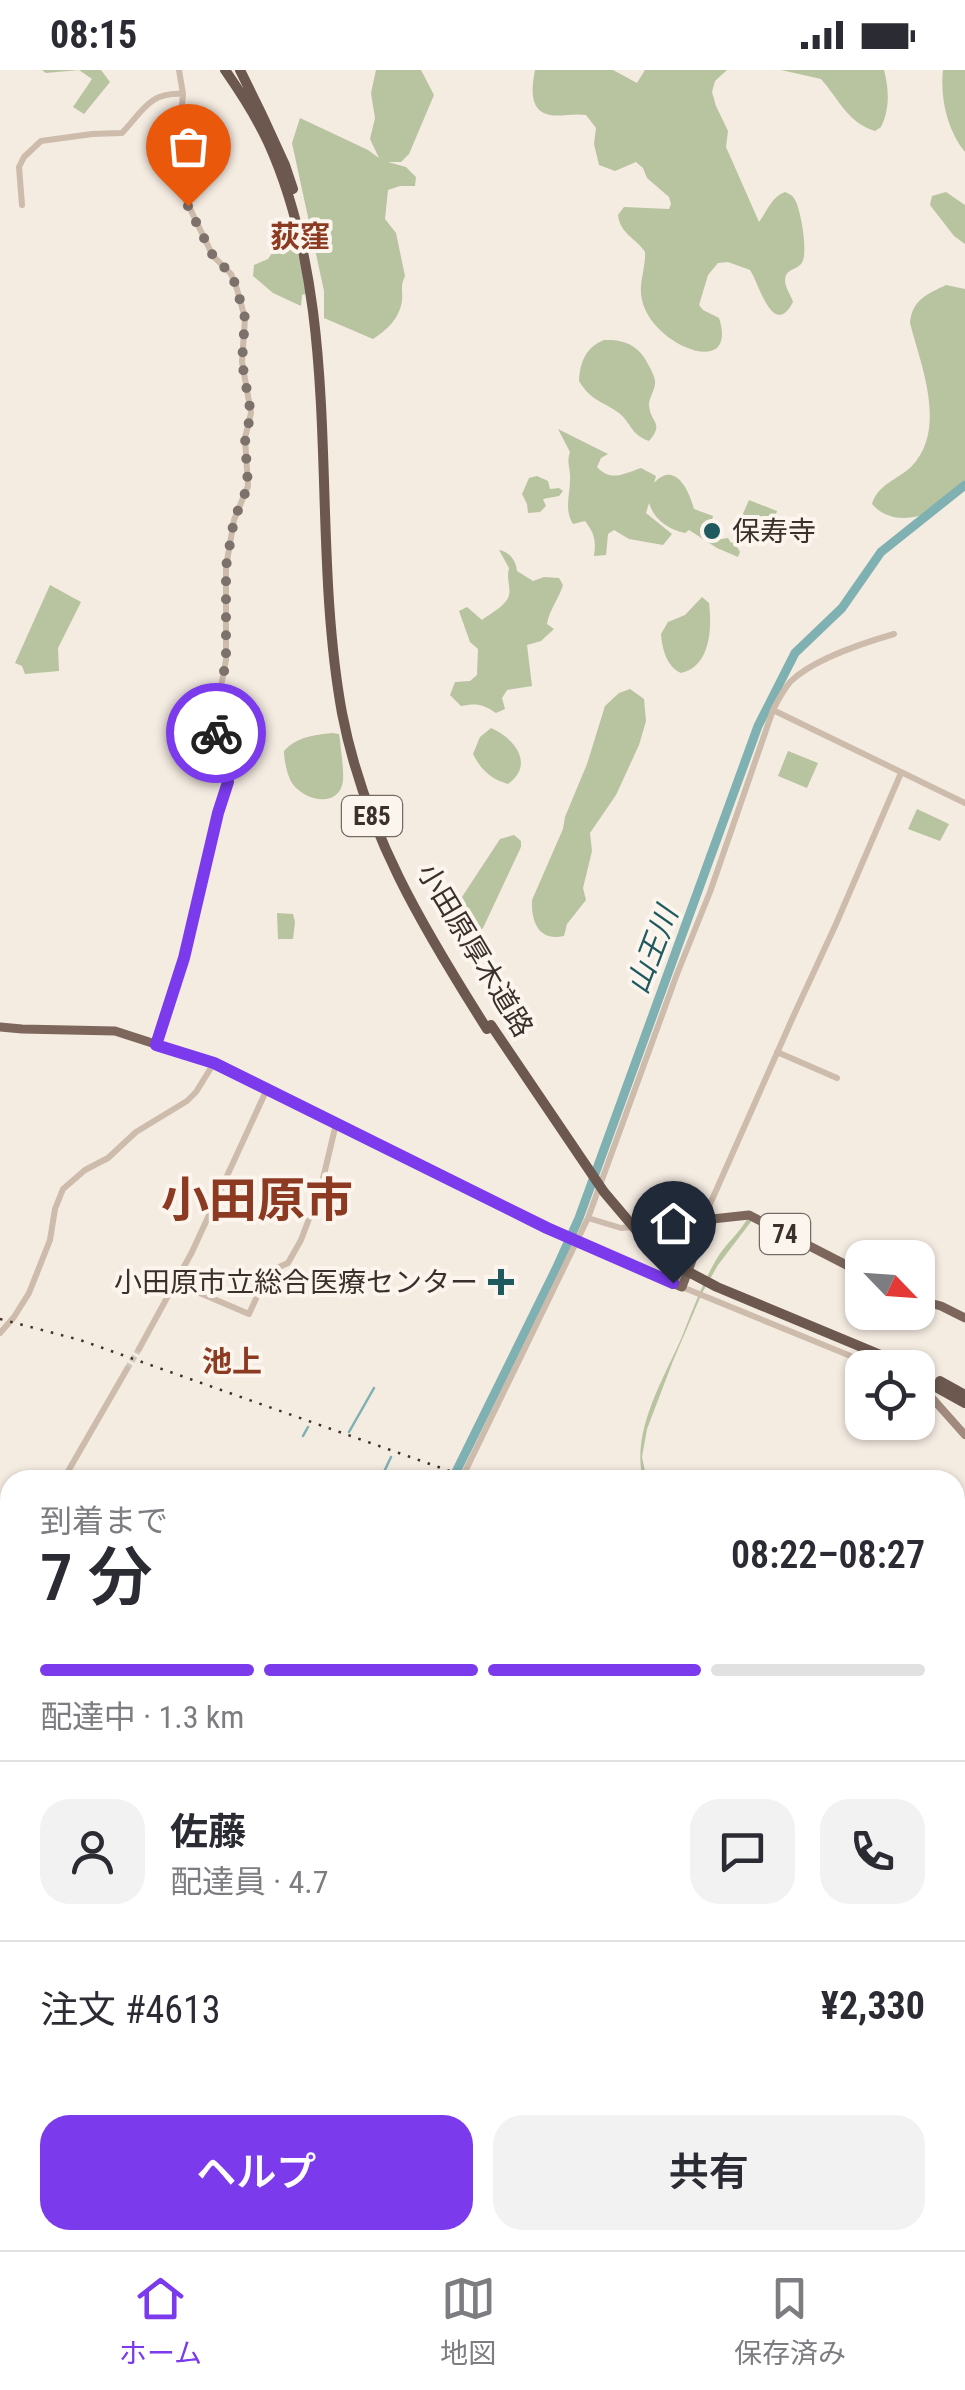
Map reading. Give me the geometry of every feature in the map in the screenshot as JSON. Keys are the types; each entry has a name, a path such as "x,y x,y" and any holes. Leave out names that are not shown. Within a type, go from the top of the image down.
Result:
{"highway":[{"path":"217,70 250,118 289,197"},
{"name":"小田原厚木道路","path":"233,70 289,197 310,292 324,450"},
{"name":"小田原厚木道路","path":"233,70 262,115 291,182 313,276 320,326 331,631 343,716 379,835 403,890 442,958 489,1027 604,1192 637,1232 685,1270 865,1350"},
{"name":"小田原厚木道路","path":"489,1027 600,1197 649,1251 682,1276 716,1293 853,1350"},
{"name":"小田原厚木道路","path":"935,1382 965,1395"},
{"name":"小田原厚木道路","path":"952,1391 965,1404"}],"main road":[{"path":"0,1027 115,1031 214,1063 571,1240 677,1285 698,1244 702,1220"},
{"name":"74","path":"702,1220 748,1215 845,1264"},
{"path":"935,1304 965,1318"},
{"path":"935,1401 965,1435"}],"street":[{"path":"156,1045 184,958 228,782 216,718 226,660 226,567 234,520 248,486 245,438 251,414 242,362 245,318 236,286 231,274 213,256 182,192 179,70"},
{"path":"22,205 18,166 41,141 122,134 158,96 182,94"},
{"path":"466,1470 571,1240 588,1218 710,892 773,710 804,670 894,634"},
{"path":"773,710 965,803"},
{"path":"588,1218 616,1228 702,1220 901,773"},
{"path":"777,1052 838,1078"},
{"path":"0,1333 29,1293 50,1240 62,1190 79,1174 108,1158 136,1132 187,1101 214,1063"},
{"path":"138,1349 192,1252 267,1089"},
{"path":"181,1285 248,1314 268,1272 288,1263 301,1240 320,1192 336,1124"},
{"path":"677,1285 845,1354"},
{"path":"70,1470 127,1369"}],"green space":[{"path":"79,70 101,70 110,82 84,114 73,107 92,79"},
{"path":"376,70 421,70 434,95 409,154 401,162 388,162 406,167 416,177 415,186 388,190 385,219 396,233 405,276 396,318 373,339 324,318 324,291 292,143 300,118 379,158 370,139 375,118 371,93"},
{"path":"535,70 613,70 637,83 645,70 727,70 715,81 712,92 728,131 726,147 759,222 773,201 785,192 794,198 800,215 803,259 786,276 793,302 786,312 779,315 767,305 750,270 728,262 718,263 708,275 699,305 719,318 722,337 717,348 706,352 692,350 661,331 642,300 645,252 625,231 618,215 624,207 669,209 669,197 636,162 615,171 599,165 594,144 596,128 586,115 550,115 538,109 533,97"},
{"path":"781,70 884,70 888,99 881,127 875,131 858,122 821,79"},
{"path":"943,70 965,70 965,152 946,113"},
{"path":"946,192 965,205 965,244 930,205 932,196"},
{"path":"295,241 306,290 301,306 273,293 253,276 254,265 268,259 279,243"},
{"path":"946,285 965,289 965,480 935,509 909,518 895,517 872,504 879,492 911,467 922,452 930,416 911,315 922,299"},
{"path":"604,340 631,345 652,371 655,384 649,405 656,426 649,441 619,413 593,397 579,381 585,356"},
{"path":"558,429 608,454 597,467 607,474 641,468 656,476 654,483 668,475 675,476 685,486 694,509 713,516 709,534 734,542 740,552 738,557 689,530 685,533 667,526 649,503 646,513 672,534 663,545 629,539 614,530 608,534 606,555 594,556 591,530 585,521 573,524 569,513 570,452"},
{"path":"537,476 548,481 550,489 563,491 559,496 543,499 546,506 540,512 528,513 522,494 529,478"},
{"path":"749,500 777,511 773,523 742,516"},
{"path":"499,550 512,558 517,571 533,581 559,578 563,585 547,624 554,629 541,641 527,645 532,686 507,690 502,698 505,709 496,713 479,705 461,706 450,695 455,682 470,681 477,675 478,649 470,642 459,611 467,607 482,620 508,599 509,568"},
{"path":"50,585 81,602 58,648 59,671 25,674 22,666 15,663"},
{"path":"702,597 709,603 707,644 698,662 681,673 666,657 661,634 668,622 685,615"},
{"path":"630,689 644,699 646,721 639,745 616,795 590,833 592,851 583,888 586,900 567,924 564,936 548,936 535,923 532,900 563,829 605,706"},
{"path":"491,728 508,738 519,753 520,769 508,784 487,773 473,754 480,737"},
{"path":"339,734 343,781 335,796 312,798 292,783 284,751 300,740"},
{"path":"788,751 818,763 807,788 778,776"},
{"path":"917,809 949,824 940,841 908,829"},
{"path":"514,835 521,841 521,847 483,928 474,939 460,945 455,941 453,918 458,903 500,839"},
{"path":"277,913 293,914 293,939 278,939"},
{"path":"749,1216 753,1219 702,1293 647,1429 642,1457 645,1470 641,1470 641,1444 657,1390 711,1270"}],"waterway":[{"name":"山王川","path":"457,1470 579,1218 758,726 795,653 842,608 881,552 965,485"},
{"path":"349,1432 374,1388"},
{"path":"303,1436 308,1427"},
{"path":"385,1470 391,1457"}],"tunnel":[{"path":"127,1369 139,1349"}],"railway":[{"path":"0,1319 80,1340 447,1470"}],"way so far":[{"path":"188,206 213,256 231,274 236,286 245,318 242,362 251,414 245,438 248,486 237,507 226,567 226,660 216,733"}],"place":[{"name":"保寿寺","path":"712,531"},
{"name":"小田原市立総合医療センター","path":"501,1282"}],"district":[{"name":"荻窪","path":"300,236"},
{"name":"小田原市","path":"257,1200"},
{"name":"池上","path":"232,1361"}],"route":[{"path":"216,733 228,782 184,958 156,1045 214,1063 547,1228 673,1283"}]}
